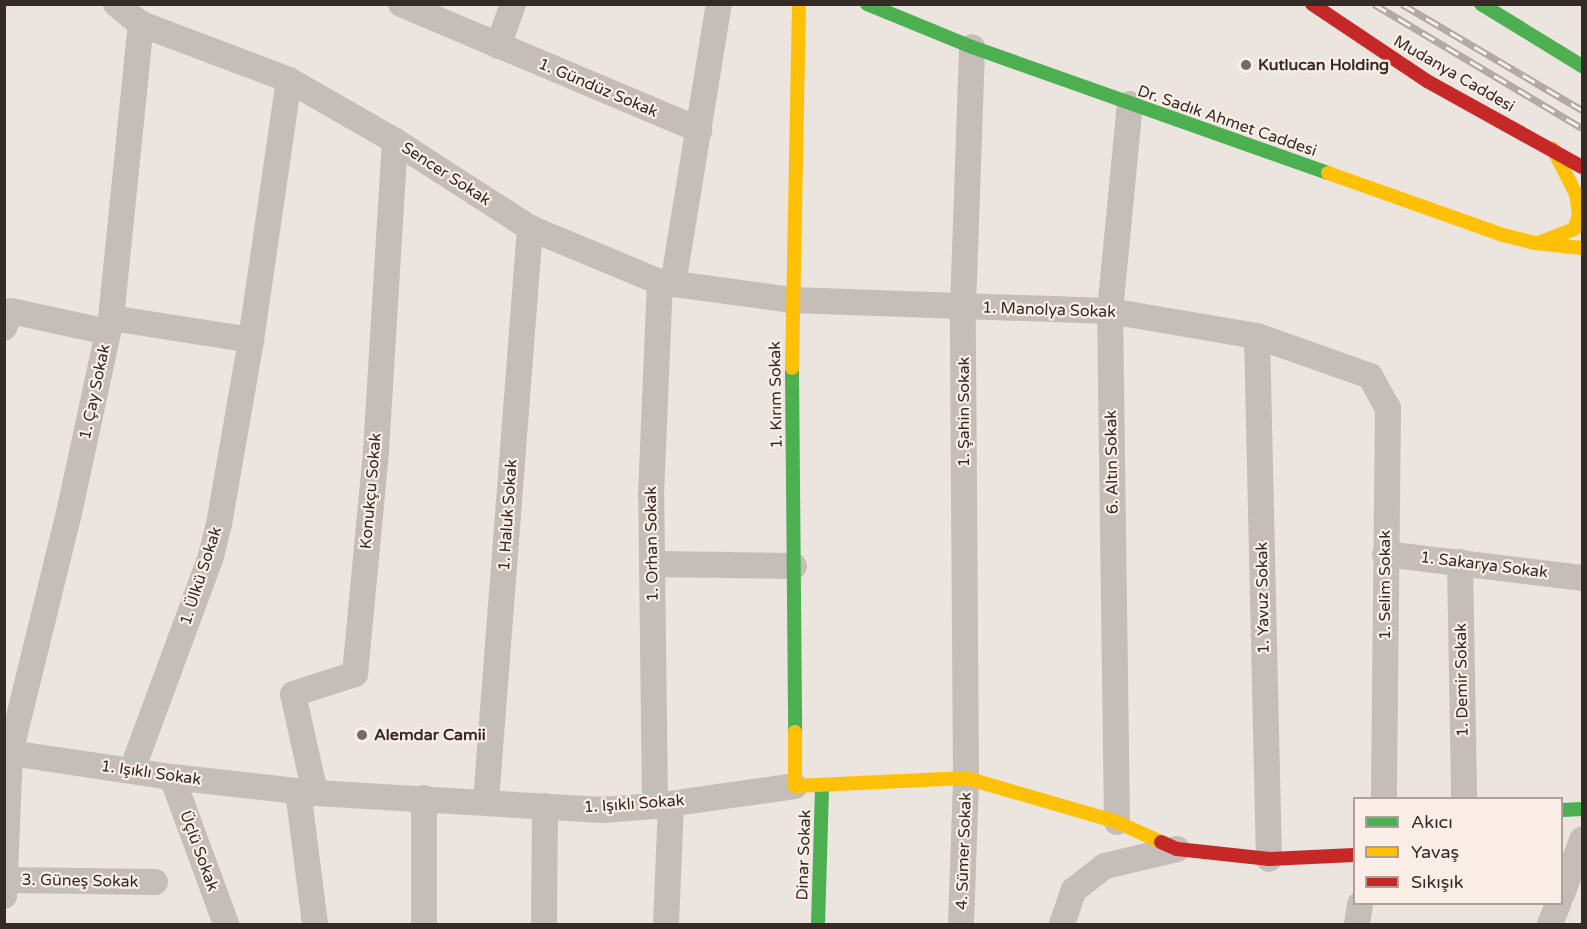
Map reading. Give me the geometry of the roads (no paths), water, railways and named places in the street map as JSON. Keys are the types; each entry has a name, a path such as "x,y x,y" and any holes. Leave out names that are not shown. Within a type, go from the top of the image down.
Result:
{"main road":[{"name":"1. Kırım Sokak","path":"795,786 792,300 799,4"},
{"name":"Dr. Sadık Ahmet Caddesi","path":"867,4 972,47 1492,231 1536,243 1582,248"},
{"name":"Mudanya Caddesi","path":"1312,4 1427,81 1582,167"},
{"path":"1481,4 1582,66"},
{"path":"1536,243 1559,237 1574,229 1579,215 1576,194 1553,149"},
{"name":"1. Işıklı Sokak","path":"795,786 966,778 1117,822 1177,849 1269,859 1353,855"},
{"name":"Dinar Sokak","path":"818,924 822,786"},
{"path":"1563,810 1582,809"}],"street":[{"name":"Sencer Sokak","path":"116,4 141,24 289,80 395,141 530,228 666,283 792,300"},
{"name":"1. Gündüz Sokak","path":"401,4 699,130"},
{"path":"498,46 513,4"},
{"name":"1. Orhan Sokak","path":"666,924 651,495 666,283 699,130 719,4"},
{"name":"1. Çay Sokak","path":"7,753 69,513 109,325 141,24"},
{"name":"1. Şahin Sokak","path":"966,778 963,308 972,47"},
{"name":"1. Ülkü Sokak","path":"132,770 212,556 232,461 289,80"},
{"name":"6. Altın Sokak","path":"1117,822 1110,311 1130,104"},
{"name":"Konukçu Sokak","path":"306,792 293,693 355,674 375,451 395,141"},
{"name":"1. Haluk Sokak","path":"486,801 530,228"},
{"name":"1. Manolya Sokak","path":"792,300 963,308 1110,311 1257,336 1370,376"},
{"path":"4,328 11,311 109,325 251,340"},
{"name":"1. Yavuz Sokak","path":"1257,336 1269,859"},
{"name":"1. Selim Sokak","path":"1370,376 1388,408 1384,797"},
{"name":"1. Sakarya Sokak","path":"1385,554 1582,578"},
{"name":"1. Demir Sokak","path":"1460,562 1464,797"},
{"path":"652,564 795,566"},
{"name":"1. Işıklı Sokak","path":"7,753 172,777 306,792 486,801 602,810 663,805 795,786"},
{"name":"3. Güneş Sokak","path":"7,753 5,888 155,882"},
{"name":"Üçlü Sokak","path":"172,777 226,924"},
{"name":"4. Sümer Sokak","path":"961,924 966,778"},
{"path":"306,792 315,924"},
{"path":"424,798 424,924"},
{"path":"544,924 545,806"},
{"path":"1563,891 1582,840"},
{"name":"1. Işıklı Sokak","path":"1062,924 1074,890 1105,866 1177,849"},
{"path":"1357,924 1360,905"},
{"path":"1550,924 1557,905"}],"railway":[{"path":"1374,4 1582,128"},
{"path":"1402,4 1582,110"}],"place":[{"name":"Kutlucan Holding","path":"1246,65"},
{"name":"Alemdar Camii","path":"362,735"}]}
